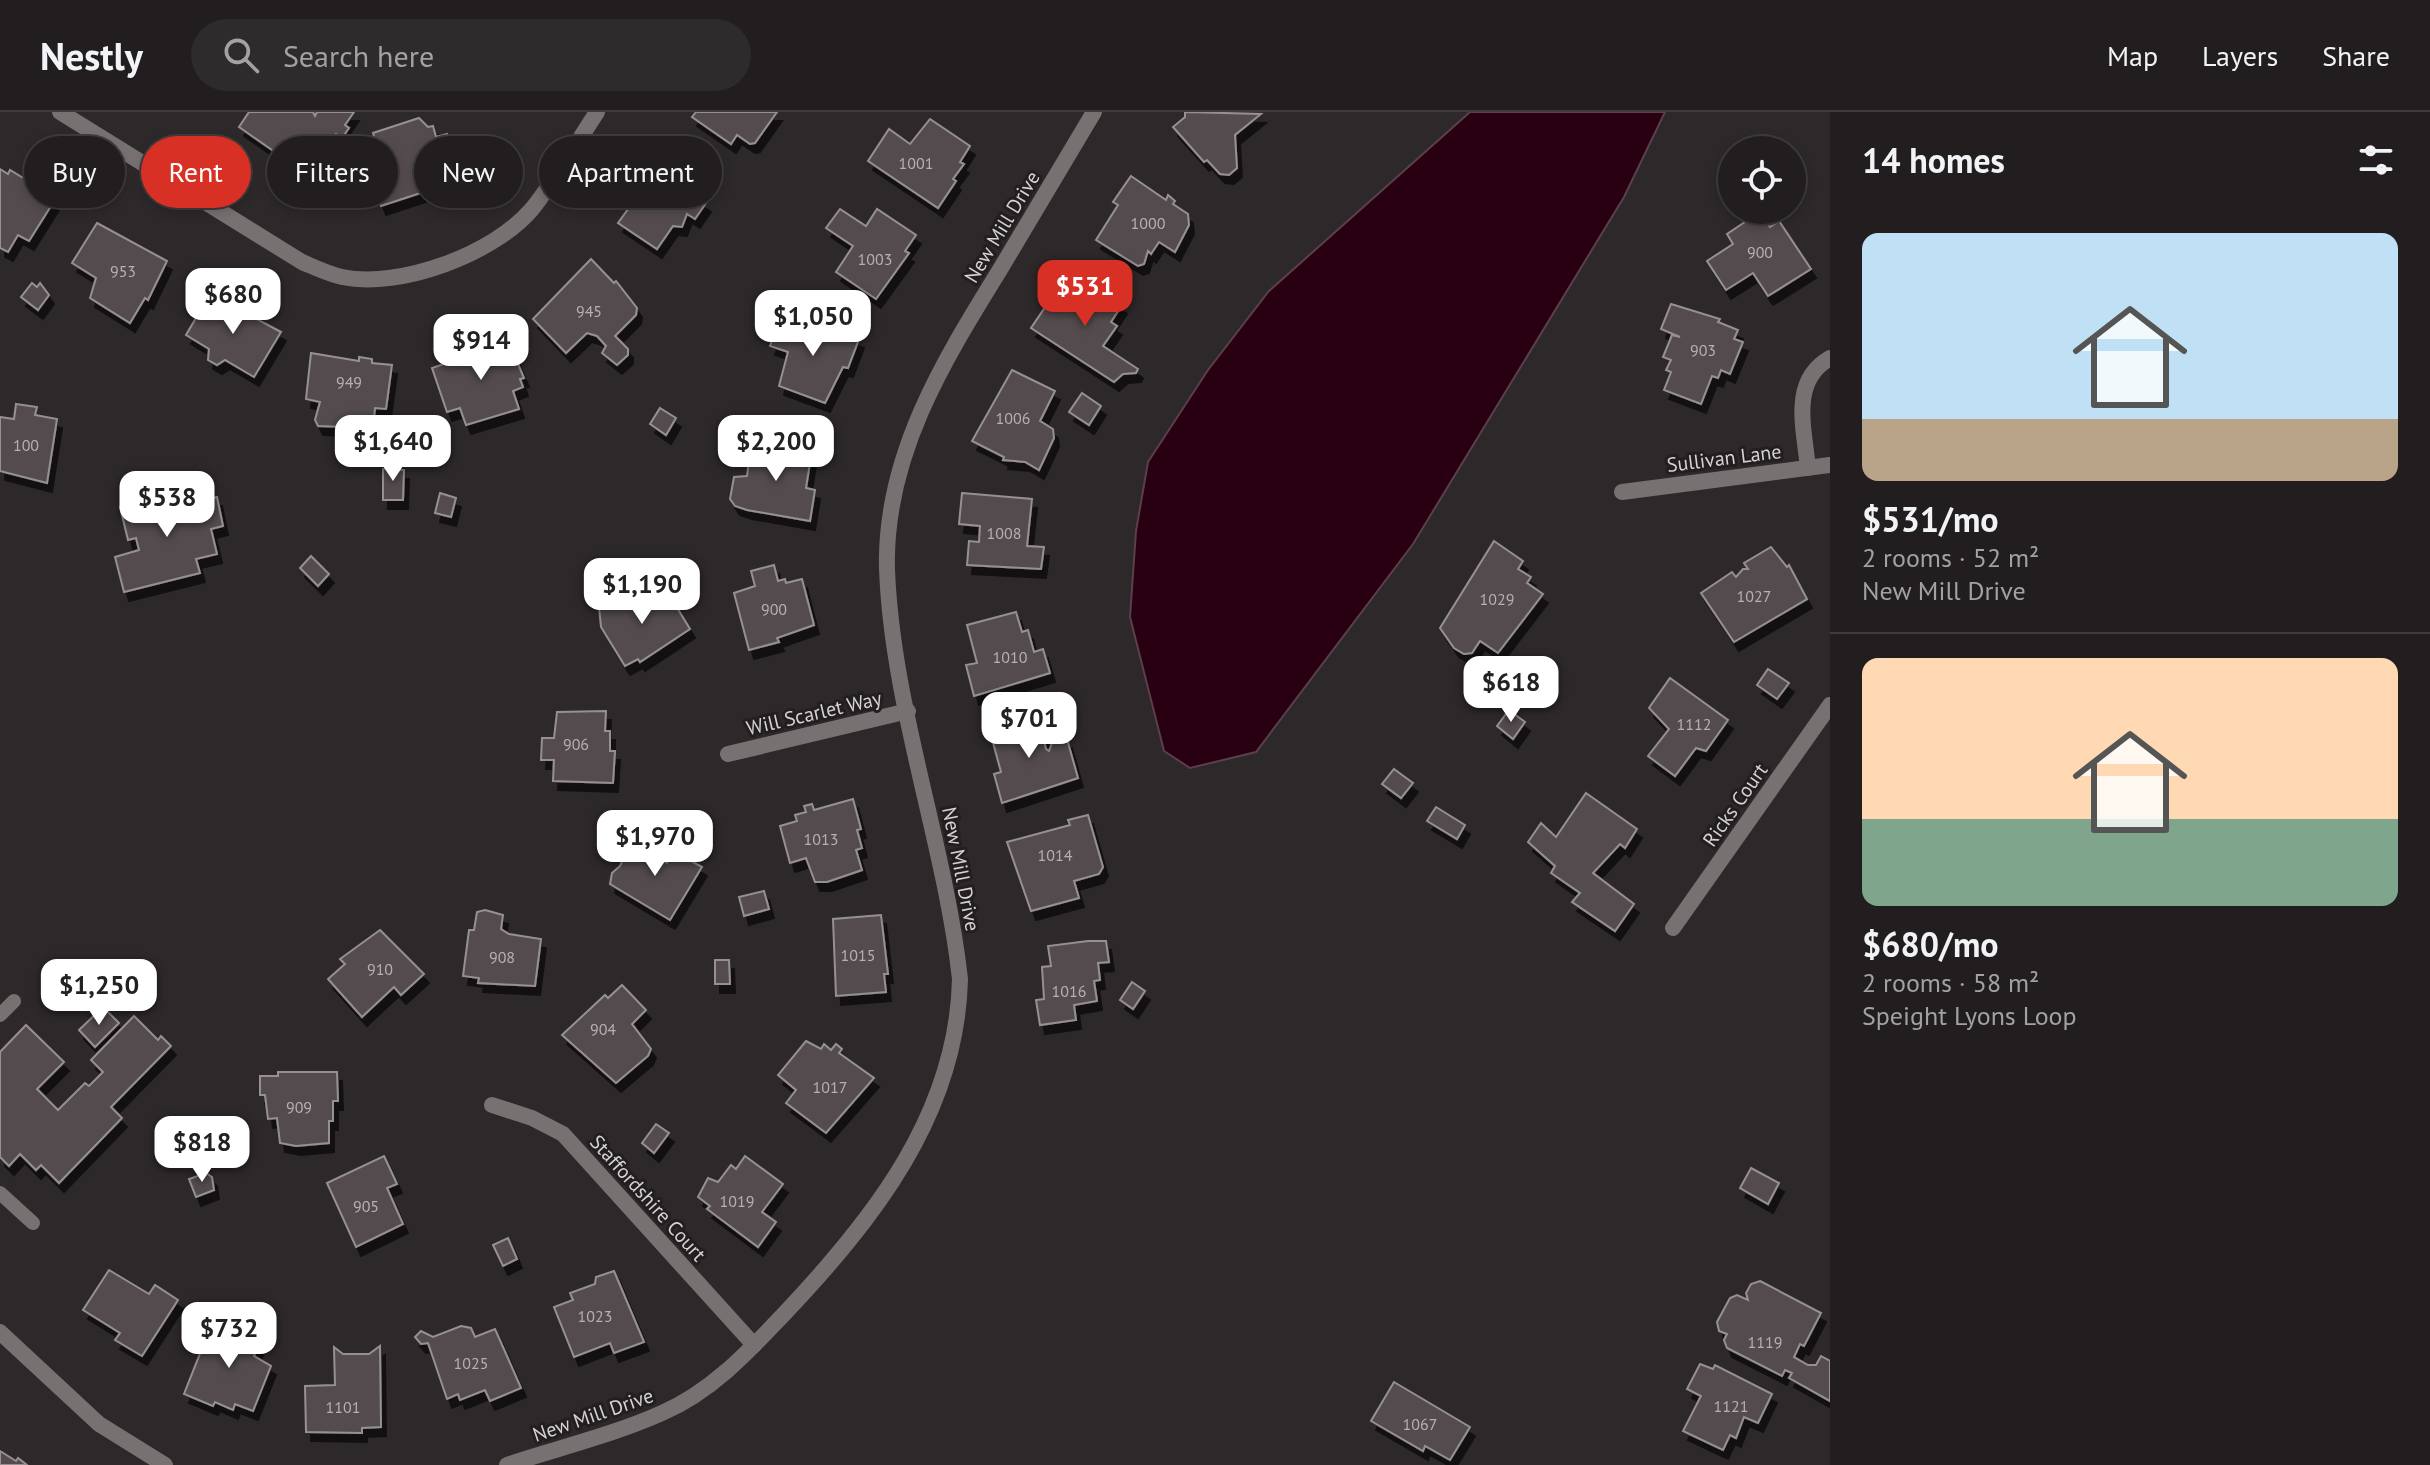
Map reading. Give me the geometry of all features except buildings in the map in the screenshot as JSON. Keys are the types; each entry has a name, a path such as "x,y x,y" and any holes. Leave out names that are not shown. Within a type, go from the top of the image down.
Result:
{"street":[{"path":"60,112 302,262 343,278 391,278 445,266 493,241 531,211 597,112"},
{"name":"New Mill Drive","path":"507,1465 663,1413 710,1385 754,1345 825,1270 900,1173 943,1083 959,1014 960,979 893,635 887,569 897,485 908,443 945,358 1094,112"},
{"path":"1808,468 1802,392 1811,370 1830,358"},
{"name":"Sullivan Lane","path":"1622,492 1830,465"},
{"name":"Ricks Court","path":"1673,928 1830,705"},
{"name":"Will Scarlet Way","path":"728,754 908,711"},
{"name":"Staffordshire Court","path":"492,1105 532,1118 563,1134 754,1345"},
{"path":"0,1332 99,1424 165,1465"}],"lane":[{"path":"0,1015 14,1001"},
{"path":"0,1193 33,1223"}],"shaded area":[{"path":"1470,112 1665,112 1624,197 1413,544 1256,752 1190,768 1164,751 1130,617 1136,531 1148,462 1208,370 1269,291"}]}
